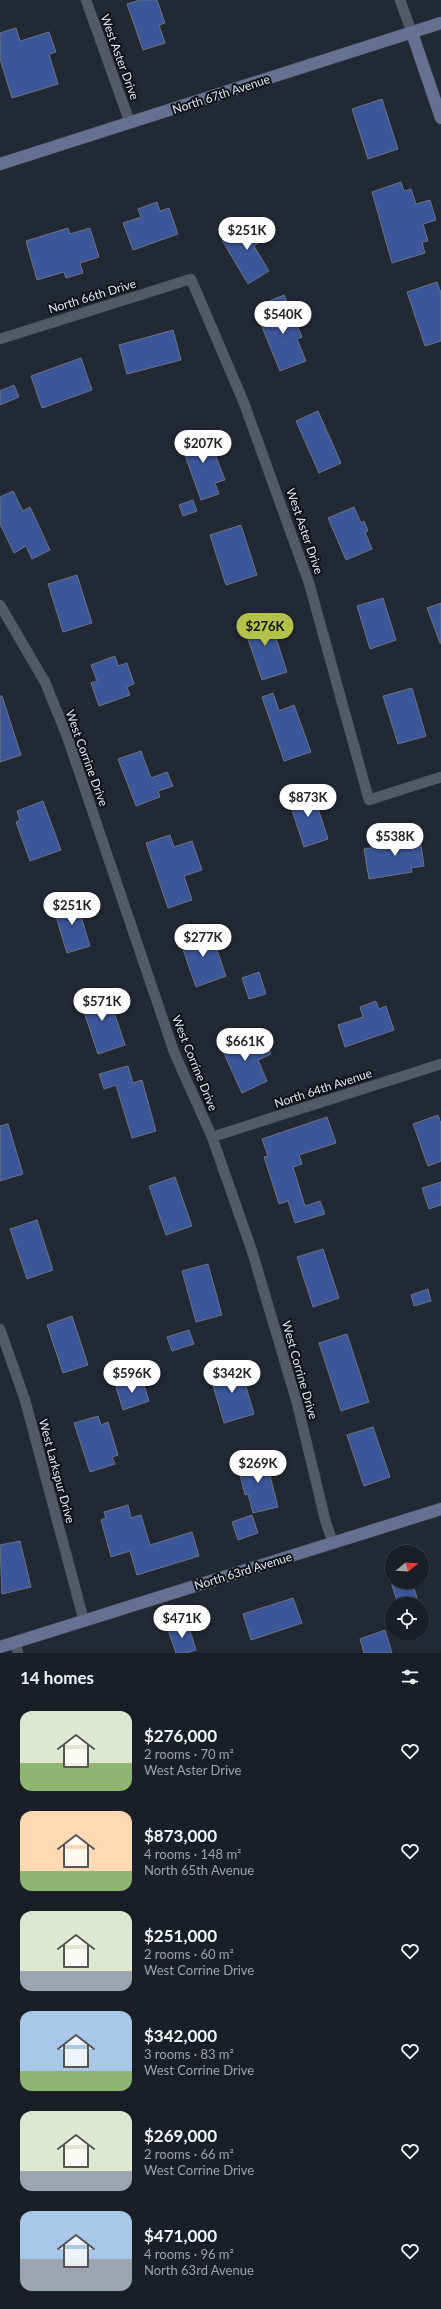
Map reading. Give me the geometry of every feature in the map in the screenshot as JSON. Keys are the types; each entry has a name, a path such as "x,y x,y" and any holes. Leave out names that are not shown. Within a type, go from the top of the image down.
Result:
{"street":[{"name":"West Aster Drive","path":"86,0 130,123"},
{"path":"400,0 441,118"},
{"name":"North 67th Avenue","path":"0,164 441,24"},
{"name":"West Aster Drive","path":"191,279 244,403 309,583 369,800 441,777"},
{"name":"North 66th Drive","path":"0,339 191,279"},
{"name":"West Corrine Drive","path":"0,605 45,682 68,739 174,1052 212,1137 252,1251 297,1403 332,1543"},
{"name":"North 64th Avenue","path":"212,1137 441,1064"},
{"name":"West Larkspur Drive","path":"0,1329 25,1400 84,1621"},
{"name":"North 63rd Avenue","path":"0,1646 17,1647 84,1621 441,1509"}],"building":[{"path":"140,0 157,0 165,23 159,25 165,43 143,50 127,4"},
{"path":"16,28 20,41 49,32 56,52 49,54 58,84 12,98 0,59 0,33"},
{"path":"382,99 398,149 368,159 352,109"},
{"path":"401,182 404,191 411,189 416,204 430,200 436,220 423,224 428,241 422,242 425,253 392,263 372,192"},
{"path":"157,202 160,211 169,208 178,234 133,250 123,223 141,217 138,209"},
{"path":"254,220 265,239 254,246 269,271 248,284 222,240"},
{"path":"68,228 70,234 90,228 99,257 80,263 83,273 66,278 64,272 37,280 26,241"},
{"path":"437,282 441,293 441,341 425,346 407,292"},
{"path":"284,295 302,337 297,339 306,361 280,371 260,322 273,316 267,302"},
{"path":"173,330 181,360 127,374 119,345"},
{"path":"81,358 92,390 42,408 31,376"},
{"path":"14,385 19,397 0,405 0,391"},
{"path":"318,411 341,463 319,473 296,421"},
{"path":"206,431 225,480 215,483 219,494 201,500 180,441"},
{"path":"13,491 23,511 30,507 50,550 32,559 26,546 14,553 0,524 0,497"},
{"path":"193,500 197,511 183,516 179,505"},
{"path":"354,507 361,523 364,521 368,531 365,532 372,549 346,560 328,518"},
{"path":"241,525 257,575 226,585 210,535"},
{"path":"77,575 92,623 63,632 48,584"},
{"path":"383,598 396,640 370,649 357,606"},
{"path":"441,603 441,643 440,643 427,608"},
{"path":"268,613 287,672 262,680 242,622"},
{"path":"115,656 118,666 127,663 134,684 127,687 130,695 99,706 91,683 97,681 91,665"},
{"path":"412,688 426,736 398,744 383,696"},
{"path":"273,693 279,711 294,705 311,752 284,761 262,697"},
{"path":"0,696 2,696 21,755 0,762"},
{"path":"141,751 151,778 167,772 173,786 158,791 160,797 136,806 118,759"},
{"path":"312,790 328,839 304,847 288,798"},
{"path":"43,801 61,850 30,861 16,822 20,820 17,811"},
{"path":"419,832 424,866 411,868 412,872 369,879 364,849 402,843 401,834"},
{"path":"170,835 174,847 192,841 202,870 184,876 192,900 168,908 146,843"},
{"path":"76,900 90,946 67,953 53,907"},
{"path":"210,930 226,976 196,987 180,941"},
{"path":"259,972 266,994 249,999 242,978"},
{"path":"107,991 125,1045 98,1054 80,1000"},
{"path":"376,1001 379,1009 386,1006 394,1030 345,1047 338,1025 363,1017 360,1007"},
{"path":"244,1034 251,1050 266,1044 271,1054 258,1060 267,1081 242,1093 220,1045"},
{"path":"128,1066 133,1083 142,1080 156,1131 132,1138 116,1085 104,1089 99,1074"},
{"path":"438,1115 441,1124 441,1161 428,1166 413,1124"},
{"path":"327,1117 336,1143 299,1155 302,1164 293,1167 305,1206 320,1201 325,1214 295,1223 288,1201 279,1204 264,1157 268,1156 262,1139"},
{"path":"8,1124 23,1174 0,1181 0,1126"},
{"path":"175,1177 192,1226 166,1235 149,1186"},
{"path":"441,1182 441,1205 429,1209 422,1188"},
{"path":"37,1220 53,1270 27,1279 10,1229"},
{"path":"323,1249 339,1298 313,1307 297,1257"},
{"path":"208,1264 222,1315 196,1322 182,1271"},
{"path":"428,1289 431,1301 414,1306 411,1295"},
{"path":"72,1316 88,1365 63,1373 47,1325"},
{"path":"189,1330 194,1344 172,1351 167,1337"},
{"path":"347,1334 369,1402 341,1411 319,1343"},
{"path":"239,1363 254,1414 224,1423 212,1382 218,1381 215,1370"},
{"path":"142,1378 149,1401 123,1410 116,1387"},
{"path":"98,1416 101,1425 108,1422 118,1455 112,1457 115,1464 90,1472 74,1423"},
{"path":"373,1427 390,1477 364,1486 347,1435"},
{"path":"265,1456 278,1507 253,1513 248,1494 245,1495 237,1463"},
{"path":"128,1505 131,1518 141,1515 150,1545 192,1532 199,1556 137,1575 130,1551 111,1557 101,1520 106,1518 104,1512"},
{"path":"252,1515 258,1533 238,1540 232,1522"},
{"path":"20,1541 31,1587 2,1594 0,1545"},
{"path":"393,1589 414,1589 417,1597 396,1597"},
{"path":"293,1598 302,1623 251,1640 243,1614"},
{"path":"188,1624 196,1650 186,1653 176,1653 168,1630"},
{"path":"385,1630 385,1641 388,1641 392,1653 364,1653 360,1639"}]}
